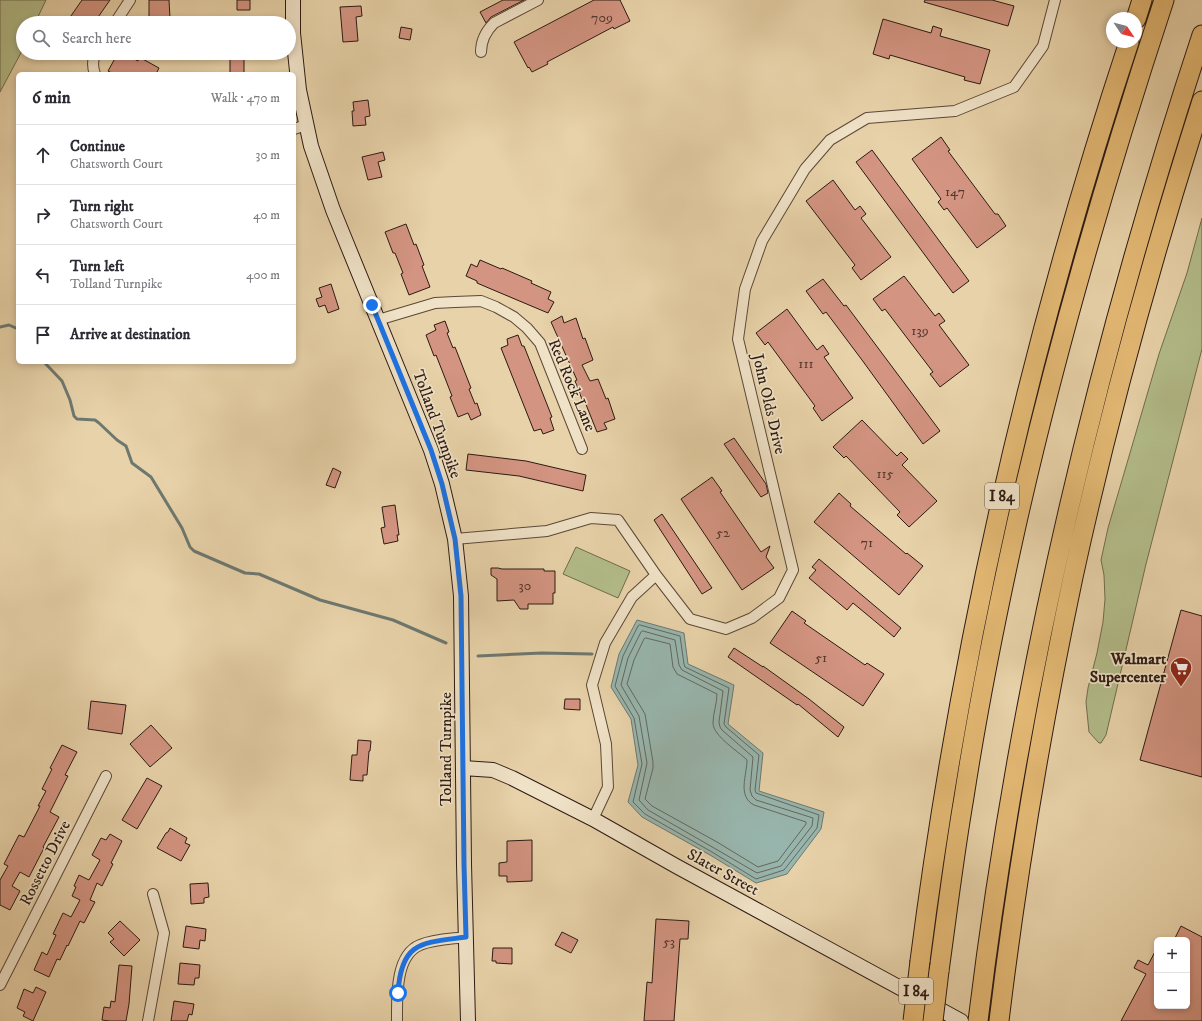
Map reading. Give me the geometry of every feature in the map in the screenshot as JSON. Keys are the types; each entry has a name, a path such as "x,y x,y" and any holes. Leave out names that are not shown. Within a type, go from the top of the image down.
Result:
{"highway":[{"path":"1138,12 1142,0"},
{"path":"933,1021 955,857 970,760 1002,595 1027,478 1053,374 1092,230 1122,129 1164,0"},
{"path":"978,1021 999,865 1018,750 1066,519 1091,416 1135,252 1170,134 1202,36"},
{"name":"I 84","path":"913,1021 933,862 951,752 974,627 999,509 1019,423 1060,266 1127,48"},
{"path":"1000,1012 1030,803 1056,663 1074,577 1099,466 1128,352 1168,210 1202,101"}],"street":[{"path":"120,16 130,0"},
{"name":"Tolland Turnpike","path":"293,0 293,16"},
{"path":"480,52 484,36 494,23 538,0"},
{"name":"John Olds Drive","path":"455,539 547,532 591,518 618,520 656,575 690,619 726,629 752,618 779,598 793,570 738,340 745,289 762,241 805,169 830,140 867,118 955,110 1014,87 1043,46 1055,0"},
{"path":"93,60 92,66 94,72"},
{"name":"Tolland Turnpike","path":"296,60 299,90 300,127 311,146 333,210 431,450 442,484 455,539 461,596 468,1021"},
{"name":"Red Rock Lane","path":"378,320 435,303 481,301 514,317 527,328 540,343 582,449"},
{"path":"593,818 608,787 606,744 592,685 605,643 632,598 656,575"},
{"name":"Slater Street","path":"463,768 493,770 593,818 676,866 961,1021"},
{"name":"Rossetto Drive","path":"0,985 106,776"},
{"path":"148,1021 164,933 153,894"},
{"path":"397,1021 400,974 409,953 415,948 424,944 466,937"}],"green space":[{"path":"0,0 46,0 38,16 16,16 17,60 0,92"},
{"path":"1202,218 1202,349 1146,564 1106,735 1101,743 1099,743 1089,732 1086,702 1103,622 1105,599 1104,575 1101,560 1108,528 1159,354 1187,273"},
{"path":"576,547 630,571 618,598 563,574"}],"water":[{"path":"637,620 684,633 688,664 734,685 728,724 763,753 759,791 824,812 821,829 787,874 756,883 642,817 628,802 638,765 631,719 611,687 619,654"}],"building":[{"path":"82,0 110,0 99,16 71,16"},
{"path":"149,0 169,0 170,16 149,16"},
{"path":"237,0 250,0 250,10 237,10"},
{"path":"503,0 524,0 491,17 486,23 480,12"},
{"path":"594,0 620,0 630,21 614,29 613,27 547,62 548,64 532,72 529,67 528,68 514,42"},
{"path":"925,0 992,0 1014,6 1008,26 924,2"},
{"path":"361,6 362,16 356,17 358,41 343,42 340,7"},
{"path":"883,19 931,33 933,26 942,29 940,36 990,50 980,84 964,80 965,77 890,55 889,59 873,54"},
{"path":"401,27 412,29 410,40 399,38"},
{"path":"114,60 144,60 159,68 157,72 108,71"},
{"path":"230,60 244,60 244,72 230,72"},
{"path":"368,100 370,116 365,117 366,125 353,126 353,102"},
{"path":"941,137 950,150 948,151 995,214 998,214 1006,226 977,248 947,208 944,210 938,202 941,199 912,159"},
{"path":"872,150 969,281 953,293 856,162"},
{"path":"383,152 385,160 378,162 382,177 368,180 362,157"},
{"path":"833,180 855,210 860,206 866,214 861,218 891,257 861,280 852,268 855,265 806,201"},
{"path":"406,224 424,265 422,266 430,287 409,295 401,274 403,273 385,232"},
{"path":"480,260 532,281 531,283 551,292 548,299 554,302 548,313 477,283 477,281 466,276 471,264 477,267"},
{"path":"904,276 935,316 939,313 945,321 939,325 969,365 940,387 930,374 933,372 885,309 882,311 873,299"},
{"path":"823,279 844,306 846,305 940,431 923,444 826,312 823,314 806,291"},
{"path":"331,284 339,309 328,313 325,305 319,307 316,299 322,297 319,288"},
{"path":"787,309 817,350 823,345 829,354 824,357 853,398 822,421 813,408 815,406 768,342 765,345 756,333"},
{"path":"562,316 564,323 576,318 583,339 585,338 593,360 582,365 590,381 598,379 606,399 608,398 615,419 604,423 607,429 597,432 585,402 583,402 575,381 577,380 551,322"},
{"path":"445,321 449,332 447,333 453,348 455,347 471,388 469,389 475,404 477,403 481,415 471,420 468,413 458,417 450,397 452,396 436,355 434,356 426,335 436,330 434,325"},
{"path":"518,335 522,346 524,346 552,417 550,418 554,430 543,434 541,429 534,431 501,348 508,345 507,339"},
{"path":"862,420 897,456 901,452 908,459 902,465 937,501 909,527 897,515 900,512 846,456 844,458 833,447"},
{"path":"734,438 766,484 768,493 761,497 724,444"},
{"path":"468,454 526,461 586,475 583,491 519,476 466,470"},
{"path":"333,468 341,472 335,488 326,485"},
{"path":"712,477 722,491 720,492 761,552 770,546 766,557 774,568 742,590 681,499"},
{"path":"839,493 851,504 850,506 906,554 907,553 923,566 899,595 814,522"},
{"path":"395,505 399,535 397,535 398,541 384,544 381,528 385,527 382,507"},
{"path":"662,514 712,588 702,594 654,520"},
{"path":"819,559 901,628 894,637 853,603 847,610 809,578 816,570 812,567"},
{"path":"491,568 544,569 544,571 555,571 555,593 553,593 553,604 528,604 528,609 520,609 514,600 497,601 497,579 491,575"},
{"name":"Walmart Supercenter","path":"1181,610 1202,616 1202,777 1140,760"},
{"path":"792,611 806,621 804,623 865,665 867,663 884,674 863,706 770,643"},
{"path":"734,648 763,666 809,699 844,727 838,737 798,704 797,705 728,657"},
{"path":"565,699 580,699 580,710 564,709"},
{"path":"91,701 126,705 122,734 88,729"},
{"path":"151,725 172,748 150,767 130,744"},
{"path":"358,740 371,741 367,775 363,775 363,781 350,780 352,755 357,755"},
{"path":"62,745 77,752 65,775 68,776 50,812 59,817 29,877 20,872 12,886 20,891 10,910 0,905 0,880 8,866 4,864 19,835 24,837 40,806 38,806 46,791 42,789 52,769 50,768"},
{"path":"147,778 162,786 137,829 122,820"},
{"path":"170,828 187,838 185,843 190,845 181,861 157,848"},
{"path":"110,834 122,841 102,886 97,883 90,900 95,902 84,923 80,921 60,960 57,959 49,977 34,970 42,952 47,955 56,935 53,934 63,913 71,917 80,900 72,896 76,887 74,886 79,875 89,880 100,860 92,855 101,838 106,840"},
{"path":"532,840 532,881 507,882 507,876 499,876 499,863 507,862 507,841"},
{"path":"208,883 209,897 204,898 204,903 191,904 190,884"},
{"path":"656,919 689,921 688,939 680,939 674,1021 644,1021 647,982 652,983"},
{"path":"120,921 140,940 124,956 110,942 114,939 108,933"},
{"path":"186,926 206,929 205,941 200,940 199,949 183,947"},
{"path":"1181,926 1202,937 1202,1021 1121,1021 1146,974 1134,968 1138,960 1148,965 1154,954 1154,1009 1190,1009 1190,937 1176,937"},
{"path":"562,932 578,940 571,953 555,945"},
{"path":"493,948 512,948 512,964 496,963 496,961 492,961"},
{"path":"180,963 200,965 199,978 195,978 194,985 178,984"},
{"path":"119,965 132,966 126,1021 102,1020 104,1007 110,1008 111,1001 115,1002"},
{"path":"36,987 46,992 33,1021 23,1016 25,1012 17,1008 24,989 33,993"},
{"path":"174,1001 194,1004 192,1015 189,1014 187,1021 171,1021"}],"waterway":[{"path":"0,327 9,325 16,328"},
{"path":"46,364 62,381 70,400 74,416 77,419 95,420 99,423 117,440 126,446 132,463 151,477 182,528 190,547 194,551 245,573 259,574 320,600 393,620 446,643"},
{"path":"478,656 542,653 592,654"}],"place":[{"name":"Walmart Supercenter","path":"1181,688"}],"route":[{"path":"372,305 431,450 442,484 455,539 461,596 466,937 424,944 418,946 410,952 402,967 398,993"}]}
